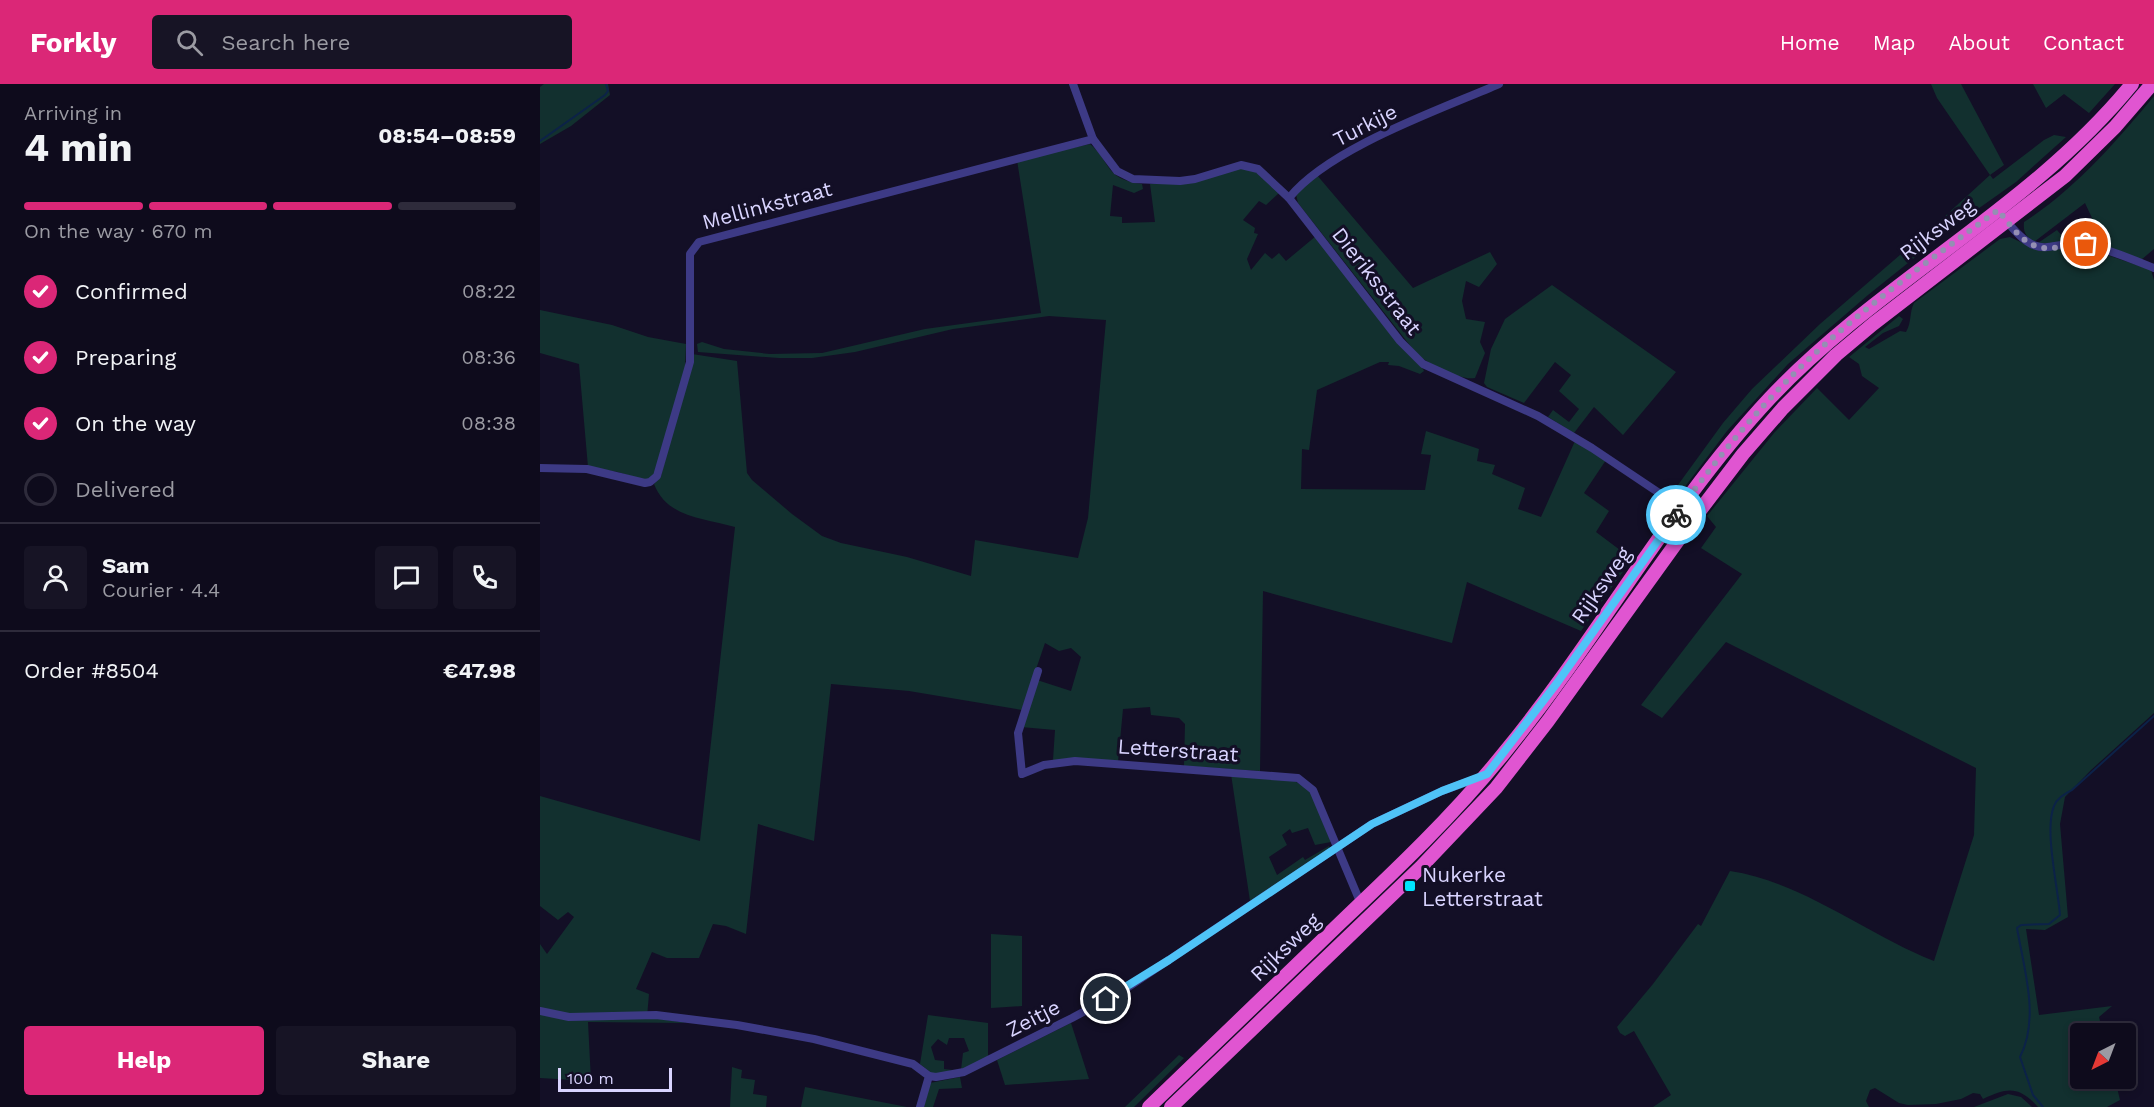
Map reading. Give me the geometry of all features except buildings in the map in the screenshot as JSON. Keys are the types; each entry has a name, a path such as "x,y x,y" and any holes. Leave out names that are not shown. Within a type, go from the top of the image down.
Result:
{"highway":[{"name":"Rijksweg","path":"1149,1107 1431,835 1487,774 1557,683 1682,507 1749,422 1812,356 1869,307 1998,210 2073,148 2132,84"},
{"name":"Rijksweg","path":"1171,1107 1428,860 1496,788 1559,706 1695,517 1763,430 1823,368 1899,304 2008,222 2083,159 2115,127 2152,84"}],"street":[{"name":"Dieriksstraat","path":"1073,84 1093,139 1109,162 1124,176 1151,181 1180,181 1246,165 1264,173 1289,198 1400,341 1423,364 1538,416 1592,448 1695,517"},
{"name":"Turkije","path":"1289,198 1302,182 1315,172 1377,137 1499,84"},
{"name":"Mellinkstraat","path":"540,468 587,469 646,483 657,476 690,362 690,254 699,242 1093,139"},
{"path":"1998,210 2020,237 2036,246 2043,248 2076,244 2093,246 2154,268"},
{"name":"Letterstraat","path":"1038,671 1018,733 1022,774 1044,765 1075,761 1290,776 1302,780 1313,790 1335,847 1361,903"},
{"name":"Zeitje","path":"929,1076 946,1077 976,1067 1113,995 1372,824 1442,791 1487,774"},
{"path":"540,1011 569,1017 656,1015 737,1025 814,1039 914,1064 929,1076 920,1107"}],"green space":[{"path":"544,84 608,84 610,95 571,126 540,144 540,87"},
{"path":"1931,84 1961,84 2004,165 1990,175 1937,98"},
{"path":"2033,84 2115,84 2089,113 2064,94 2046,108"},
{"path":"2154,96 2154,249 2141,260 2096,244 2038,243 2057,230 2063,237 2092,218 2085,203 2034,242 2029,238 2025,232 2024,222 2077,180 2125,131"},
{"path":"2054,135 2066,137 2016,182 1958,223 1868,295 1788,364 1727,431 1681,492 1673,496 1667,494 1675,489 1723,423 1752,389 1820,324 1990,175 1993,179"},
{"path":"1090,144 1115,174 1130,182 1142,184 1143,189 1134,193 1113,185 1110,216 1122,217 1122,223 1155,222 1150,184 1179,183 1238,168 1258,172 1279,193 1266,205 1259,201 1243,220 1255,228 1254,233 1258,234 1247,259 1251,270 1265,253 1272,259 1279,253 1286,261 1316,236 1398,343 1423,369 1424,371 1420,374 1399,366 1388,365 1389,362 1380,362 1317,390 1309,450 1302,449 1301,489 1425,490 1431,455 1421,454 1426,431 1479,449 1477,461 1495,465 1492,474 1525,488 1518,509 1541,517 1575,441 1606,460 1584,493 1609,511 1596,532 1632,559 1581,631 1467,582 1452,643 1263,591 1260,771 1184,766 1185,724 1179,718 1151,715 1150,707 1123,709 1118,762 1053,760 1055,730 1021,727 1037,680 1071,691 1081,657 1071,648 1059,651 1045,643 1022,710 909,691 831,684 814,841 758,824 746,934 726,926 713,924 699,958 667,958 652,952 636,989 649,994 647,1017 687,1023 588,1022 591,1081 540,1078 540,944 547,954 574,917 568,912 558,920 540,906 540,796 700,841 735,527 677,510 660,495 654,484 661,476 692,354 737,361 747,473 752,480 792,514 822,536 841,543 907,557 971,576 975,540 1078,558 1088,518 1106,320 1049,316 953,329 855,352 812,358 698,352 697,344 702,342 724,349 770,354 822,353 925,329 1041,313 1017,160"},
{"path":"1316,174 1413,288 1490,252 1497,264 1479,287 1466,281 1462,301 1466,319 1485,322 1480,342 1485,353 1475,378 1461,377 1444,370 1427,362 1416,353 1298,203 1296,194"},
{"path":"2010,237 2039,251 2072,247 2087,248 2151,270 2154,280 2154,713 2065,797 2060,824 2068,917 2045,930 2026,929 2039,1015 2112,1006 2099,1017 2100,1023 2070,1023 2070,1089 2117,1089 2120,1100 2107,1107 2038,1107 2019,1092 2006,1091 1983,1099 1980,1094 1973,1093 1961,1099 1936,1104 1908,1105 1899,1103 1875,1088 1870,1090 1866,1101 1869,1107 1653,1107 1671,1095 1634,1031 1625,1036 1617,1027 1698,924 1701,926 1730,871 1757,877 1809,897 1934,961 1974,835 1976,768 1726,642 1662,718 1641,705 1742,574 1701,548 1716,527 1707,516 1774,433 1817,388 1849,420 1879,388 1862,376 1859,364 1849,357 1899,316 1903,319 1899,326 1883,333 1865,347 1869,349 1900,331 1906,332 1914,303 2000,239"},
{"path":"1552,285 1676,372 1623,435 1594,407 1574,433 1548,417 1553,410 1569,422 1579,409 1559,391 1571,375 1555,362 1524,403 1487,387 1484,383 1491,349 1505,319"},
{"path":"540,310 612,325 648,337 686,344 685,368 652,479 643,480 618,472 588,467 579,364 540,353"},
{"path":"1231,774 1291,779 1310,790 1331,842 1315,845 1308,828 1292,833 1290,829 1282,835 1287,845 1269,857 1277,875 1303,857 1305,860 1329,846 1330,849 1250,901"},
{"path":"991,934 1022,936 1022,1006 991,1008"},
{"path":"928,1015 988,1023 988,1059 961,1070 963,1053 969,1051 964,1038 949,1038 947,1045 938,1039 931,1047 935,1060 944,1061 944,1069 953,1070 934,1075 920,1064"},
{"path":"1071,1023 1089,1079 1005,1085 997,1060"},
{"path":"1179,1055 1184,1058 1134,1107 1125,1107"},
{"path":"732,1067 742,1070 741,1078 755,1080 753,1094 767,1096 766,1107 730,1107"},
{"path":"960,1077 962,1088 939,1089 933,1107 924,1107 930,1083"},
{"path":"805,1087 907,1107 801,1107"},
{"path":"2008,1094 2021,1097 2032,1107 1974,1107"}],"waterway":[{"path":"540,141 605,95 608,91 606,84"},
{"path":"2043,1107 2033,1095 2020,1057 2026,1042 2030,1010 2017,928 2021,925 2049,924 2060,915 2050,829 2055,803 2154,716"}],"way so far":[{"path":"1676,515 1749,422 1812,356 1869,307 1998,210 2020,237 2028,243 2043,248 2086,244"}],"place":[{"name":"Nukerke Letterstraat","path":"1410,886"}],"route":[{"path":"1106,999 1124,990 1372,824 1442,791 1487,774 1508,750 1557,683 1676,515"}]}
